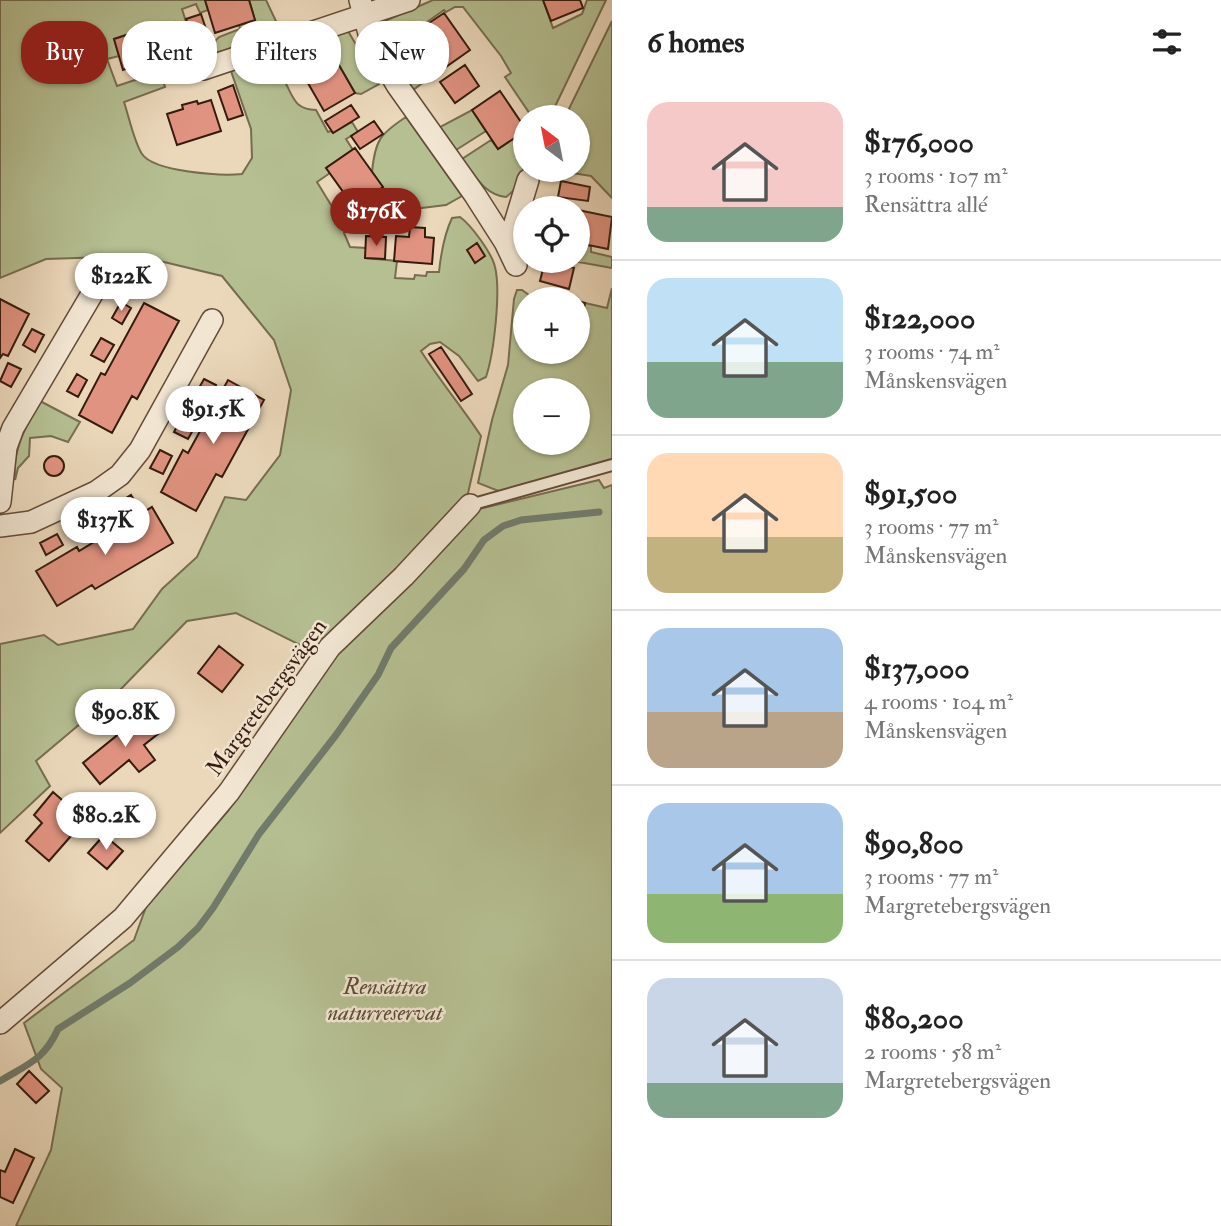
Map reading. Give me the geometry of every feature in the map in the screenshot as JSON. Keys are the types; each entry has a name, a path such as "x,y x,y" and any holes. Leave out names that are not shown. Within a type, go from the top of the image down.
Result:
{"street":[{"path":"217,64 362,7 409,0"},
{"path":"362,7 371,41 397,85 475,195 513,259"},
{"path":"505,242 512,233 527,182"},
{"path":"0,502 6,447 13,428 92,294"},
{"path":"0,526 31,522 96,492 120,475 140,450 212,320"},
{"name":"Margretebergsvägen","path":"0,1023 123,918 229,792 330,647 404,576 470,505"}],"lane":[{"name":"Margretebergsvägen","path":"470,505 612,466"}],"green space":[{"path":"0,0 205,0 208,10 200,13 196,4 182,9 186,21 122,21 122,36 114,39 119,56 108,59 108,21 21,21 21,84 108,84 108,62 117,86 164,84 165,87 124,102 142,154 149,160 173,169 242,174 252,158 251,129 235,84 286,84 299,105 316,110 328,132 333,133 352,122 358,132 346,139 353,150 327,167 330,173 317,182 340,214 382,187 372,172 377,145 390,128 406,117 462,196 446,205 381,213 344,233 350,247 366,248 366,258 397,261 395,278 414,279 415,275 426,276 427,272 439,272 449,224 452,218 460,217 490,254 497,278 497,306 486,377 478,381 459,356 440,342 430,344 421,351 481,436 466,502 318,654 236,613 187,621 119,691 36,761 50,786 0,833 0,644 44,635 58,645 133,629 162,589 197,557 225,497 246,500 280,455 291,390 274,340 222,276 139,256 46,259 0,278"},
{"path":"249,0 266,0 276,21 252,21 255,20"},
{"path":"433,0 543,0 553,28 582,14 587,0 606,0 556,105 524,105 505,77 511,73 501,56 463,7 455,7 446,12 444,10 428,21 385,21"},
{"path":"612,21 612,198 590,176 590,105 571,105"},
{"path":"348,31 355,43 355,84 379,84 361,94 355,93 341,69 341,33"},
{"path":"231,32 231,51 217,56 217,39"},
{"path":"409,84 421,84 413,90"},
{"path":"472,110 486,131 456,150 440,127"},
{"path":"513,139 513,182 519,182 506,197 486,188 462,159 491,140 498,149"},
{"path":"590,246 591,252 612,257 612,268 590,264"},
{"path":"612,288 612,460 501,492 478,483 508,365 513,310 513,364 590,364 590,304 607,308"},
{"path":"40,401 80,422 68,442 51,436 30,438 29,456 18,468 15,480 18,448"},
{"name":"Rensättra naturreservat","path":"599,480 604,488 612,485 612,1226 16,1226 51,1150 62,1088 41,1069 24,1023 134,940 146,907 228,811 339,649 475,510"}],"building":[{"path":"205,0 249,0 255,20 231,21 231,28 217,32 217,21 211,21"},
{"path":"543,0 580,0 583,8 551,21"},
{"path":"444,13 470,50 449,65 449,21 432,21"},
{"path":"201,14 203,21 187,21"},
{"path":"122,36 122,67 114,39"},
{"path":"465,65 479,86 455,103 441,84 449,84 449,76"},
{"path":"341,69 355,93 324,111 308,84 341,84"},
{"path":"233,85 243,115 228,120 218,91"},
{"path":"500,91 513,110 513,139 498,149 472,110"},
{"path":"211,100 221,131 177,145 167,114 183,109 182,105"},
{"path":"351,105 359,117 333,133 325,121"},
{"path":"374,121 383,134 360,149 351,136"},
{"path":"355,148 383,187 354,207 326,168"},
{"path":"561,182 590,187 589,196 558,196"},
{"path":"590,212 612,217 608,249 590,245"},
{"path":"410,227 425,228 425,237 434,238 432,264 394,261 396,236 409,237"},
{"path":"366,236 386,237 385,259 365,258"},
{"path":"477,243 485,256 475,263 467,250"},
{"path":"542,273 573,273 569,287 540,281"},
{"path":"0,299 29,314 8,356 3,354 0,358"},
{"path":"121,302 131,308 122,324 112,318"},
{"path":"144,303 179,321 137,399 132,396 112,433 79,415 101,373 105,375"},
{"path":"32,329 44,335 35,352 23,345"},
{"path":"101,338 114,345 104,362 91,355"},
{"path":"441,347 472,394 461,401 429,354"},
{"path":"8,363 21,369 11,387 0,381"},
{"path":"77,374 87,380 78,397 67,391"},
{"path":"204,379 216,385 208,402 195,395"},
{"path":"228,380 264,400 222,477 216,474 196,511 161,492 183,450 188,453"},
{"path":"183,415 197,423 188,439 174,432"},
{"path":"160,450 172,456 163,474 150,468"},
{"path":"54,456 61,459 64,466 61,473 54,476 47,473 44,466 47,459"},
{"path":"131,495 139,508 123,517 115,505"},
{"path":"152,507 173,543 95,589 92,585 57,606 36,571 77,547 79,551"},
{"path":"95,517 101,528 85,537 79,526"},
{"path":"57,534 63,545 46,555 40,543"},
{"path":"219,646 243,665 222,692 198,673"},
{"path":"147,711 163,730 144,745 155,760 139,772 129,760 100,784 83,763"},
{"path":"53,792 85,820 49,861 26,841 42,823 34,815"},
{"path":"104,835 123,851 107,869 88,853"},
{"path":"29,1071 49,1091 36,1103 17,1084"},
{"path":"15,1149 34,1158 13,1203 0,1197 0,1170 5,1172"}],"waterway":[{"path":"0,1081 41,1055 58,1029 130,983 178,947 198,928 259,834 336,735 378,675 391,648 464,569 484,540 503,526 521,520 599,512"}]}
